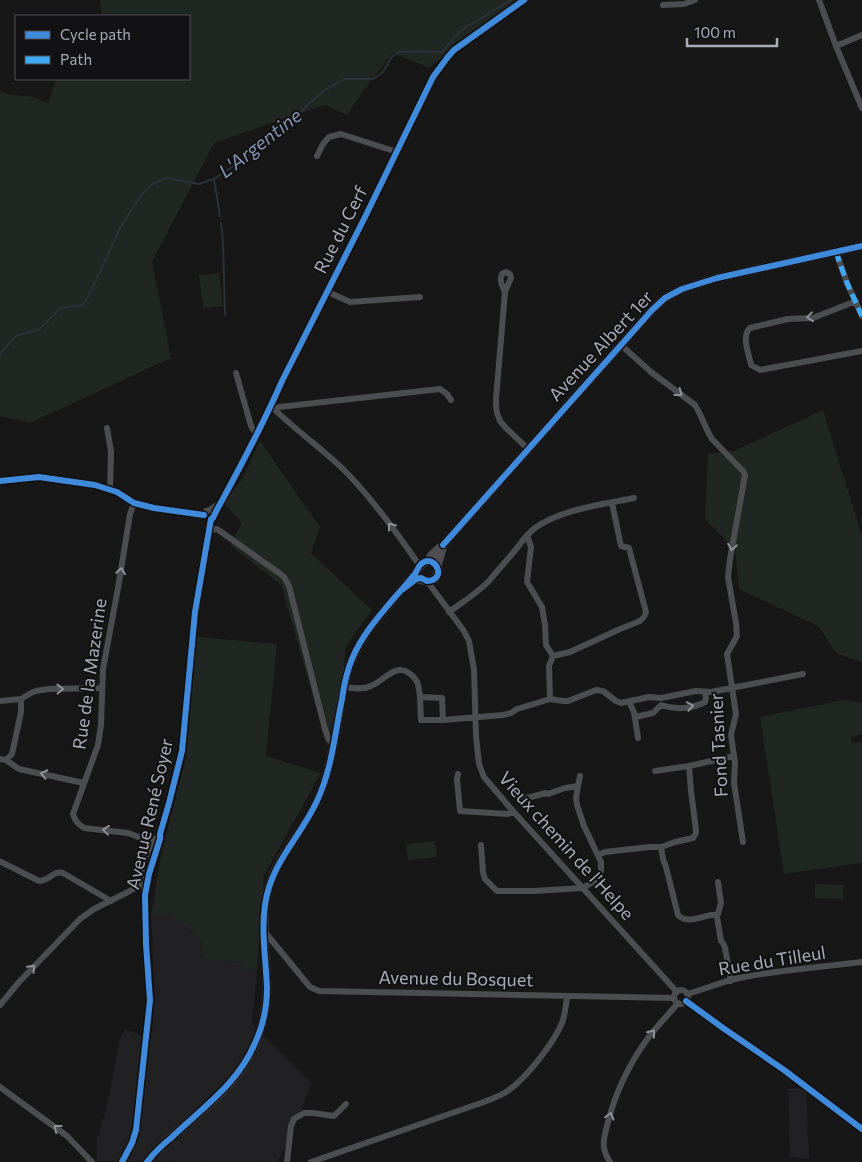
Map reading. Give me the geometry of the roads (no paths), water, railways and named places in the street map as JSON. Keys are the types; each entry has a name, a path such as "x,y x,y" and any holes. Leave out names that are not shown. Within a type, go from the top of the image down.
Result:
{"main road":[{"name":"Avenue Albert 1er","path":"425,572 437,550 652,310 665,298 682,289 717,278 862,246"},
{"name":"Avenue Albert 1er","path":"147,1162 234,1079 249,1056 260,1032 266,1001 264,931 265,904 268,888 274,871 317,801 330,765 344,687 352,659 358,645 368,630 403,589 435,564 437,566 443,545"}],"street":[{"name":"Rue du Cerf","path":"209,515 220,503 256,434 272,408 282,381 326,291 365,218 433,77 454,50 524,0"},
{"path":"663,5 684,4 695,0"},
{"path":"819,0 862,108"},
{"path":"836,46 862,35"},
{"path":"317,156 329,137 341,134 397,152"},
{"path":"836,252 862,316"},
{"name":"Rue du Cerf","path":"326,291 350,302 420,297"},
{"path":"505,292 496,399 497,413 500,421 506,428 528,449"},
{"path":"856,301 813,318 788,319 750,328 745,336 751,365 760,370 861,350"},
{"name":"Fond Tasnier","path":"621,345 651,372 695,405 712,439 746,475 728,569 737,636 727,654 736,714 731,735 735,763 734,783 743,842"},
{"path":"236,373 251,426 256,434"},
{"path":"272,408 440,388 451,400"},
{"name":"Vieux chemin de l'Helpe","path":"272,408 342,468 360,486 425,572 436,594 464,631 469,641 474,670 477,752 481,772 489,784 583,888 676,998"},
{"path":"107,428 111,452 110,490"},
{"path":"0,481 39,477 95,485 117,492 134,503 154,508 209,515"},
{"path":"449,612 477,592 527,535 549,520 566,514 634,498"},
{"name":"Rue de la Mazerine","path":"134,503 130,514 103,669 101,725 98,745 73,814 75,820 84,828 128,833 155,844"},
{"path":"553,656 570,652 640,621 646,612 629,548 621,546 612,503"},
{"name":"Avenue René Soyer","path":"122,1162 132,1143 137,1123 150,1000 146,944 146,895 141,875 146,854 155,844 160,834 182,751 195,612 209,530 209,515"},
{"path":"209,530 217,529 284,577 289,586 325,729 333,746"},
{"path":"527,535 531,547 527,582 542,607 546,645 553,656"},
{"path":"550,699 549,666 553,656"},
{"path":"344,687 365,688 372,686 393,671 401,669 407,671 418,682 421,720 443,720 503,715 550,699 568,701 596,690 603,691 616,702 628,702 648,697 659,698 696,691 705,692 732,688 803,674"},
{"path":"0,701 21,699 31,692 48,689 102,688"},
{"path":"659,698 662,705 675,709 705,702 705,692"},
{"path":"420,697 442,698 443,720"},
{"path":"21,699 21,712 12,754 3,759 19,769 84,783"},
{"path":"628,702 634,712 638,738"},
{"path":"635,717 653,713 662,705"},
{"path":"655,772 734,756"},
{"path":"598,855 605,852 661,847 693,838 696,834 689,766"},
{"path":"458,774 460,811 508,814 514,812"},
{"path":"481,845 485,878 497,891 583,888 594,881 601,870 601,862 584,826 577,805 576,798 580,776"},
{"path":"522,799 578,786"},
{"path":"661,847 678,915 686,920 711,915 717,917"},
{"path":"1,862 39,881 49,879 59,871 111,901"},
{"path":"718,882 721,903 717,917 731,981"},
{"path":"0,1004 68,930 87,914 144,884"},
{"name":"Avenue du Bosquet","path":"264,931 310,987 319,990 676,998"},
{"name":"Rue du Tilleul","path":"687,998 731,981 780,972 862,962"},
{"path":"610,1162 603,1150 603,1143 610,1115 622,1081 629,1066 683,990 687,998 722,1028 784,1070 862,1129"},
{"path":"311,1162 481,1103 504,1093 528,1072 554,1039 564,1018 567,997"},
{"path":"676,998 681,1004 687,998"},
{"path":"0,1087 54,1126 92,1162"},
{"path":"287,1162 291,1126 294,1119 304,1113 334,1116 346,1104"}],"waterway":[{"name":"L'Argentine","path":"0,355 16,336 40,329 61,308 83,305 120,228 142,194 154,183 166,178 199,184 214,179 238,163 289,122 323,91 344,79 373,79 383,72 391,58 398,52 442,52 460,31 511,0"},
{"path":"214,179 220,216"},
{"path":"221,223 225,315"}]}
